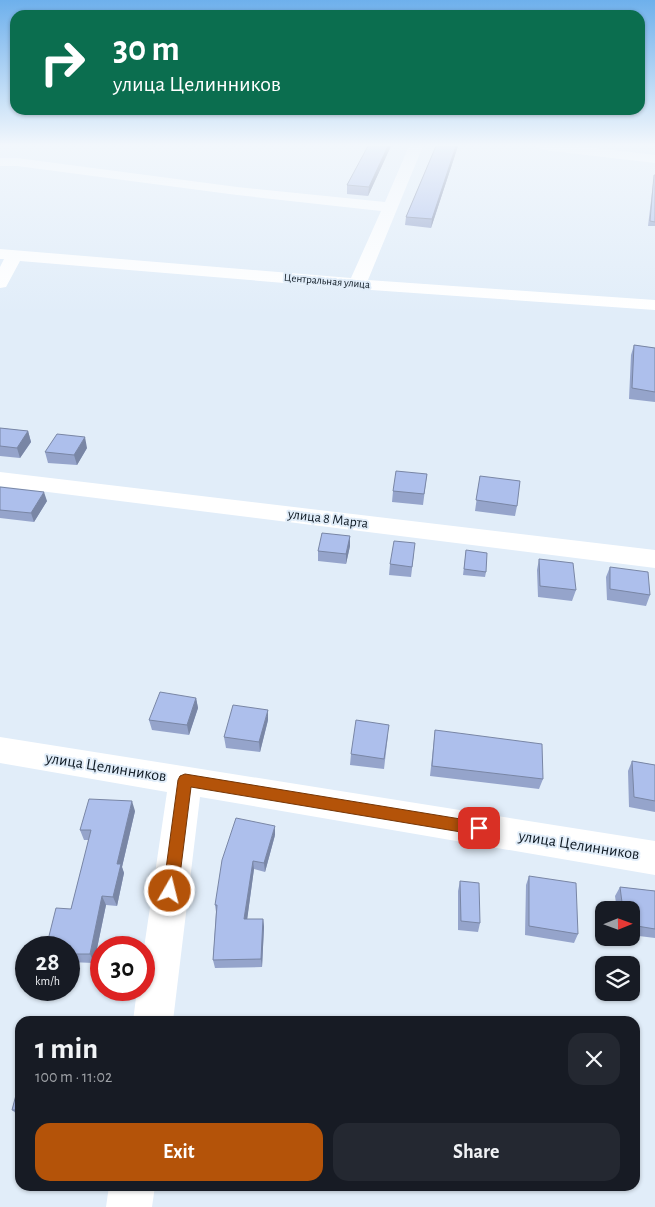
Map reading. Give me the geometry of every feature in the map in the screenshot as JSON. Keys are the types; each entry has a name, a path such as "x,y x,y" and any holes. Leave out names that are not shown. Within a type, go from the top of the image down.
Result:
{"street":[{"path":"352,202 389,206"},
{"path":"357,284 391,202"},
{"path":"0,283 7,255"},
{"name":"Центральная улица","path":"7,255 357,284 655,305"},
{"name":"улица 8 Марта","path":"0,479 655,559"},
{"name":"улица Целинников","path":"0,750 655,858"},
{"path":"154,1016 185,780"},
{"path":"129,1207 131,1191"}],"building":[{"path":"412,202 437,202 432,219 406,217"},
{"path":"652,202 655,202 655,222 650,221"},
{"path":"634,345 655,348 655,392 632,388"},
{"path":"0,428 28,431 17,448 0,446"},
{"path":"57,434 85,437 74,455 45,452"},
{"path":"396,471 427,474 424,494 393,491"},
{"path":"480,476 520,481 517,506 476,500"},
{"path":"0,487 44,492 31,513 0,510"},
{"path":"322,533 350,536 346,554 318,551"},
{"path":"394,541 415,543 412,567 390,564"},
{"path":"466,550 487,553 486,572 464,569"},
{"path":"539,559 573,563 576,590 540,586"},
{"path":"610,567 648,572 650,595 610,589"},
{"path":"160,692 196,698 187,725 149,720"},
{"path":"233,705 268,710 259,742 224,737"},
{"path":"356,720 389,725 384,759 351,754"},
{"path":"435,730 542,744 543,779 432,766"},
{"path":"632,761 655,765 655,801 634,797"},
{"path":"89,799 132,801 117,864 121,864 113,897 102,896 94,936 90,936 90,954 80,954 80,936 49,936 56,908 71,909 91,830 80,830"},
{"path":"236,818 275,826 264,863 253,861 244,919 263,919 261,959 213,960 217,905 215,905 222,860"},
{"path":"529,876 576,883 578,934 529,926"},
{"path":"460,881 479,883 480,923 461,921"},
{"path":"620,887 655,891 655,929 640,926 640,901 622,901"},
{"path":"15,1099 15,1110 12,1110"}],"route":[{"path":"170,891 185,780 479,828"}]}
